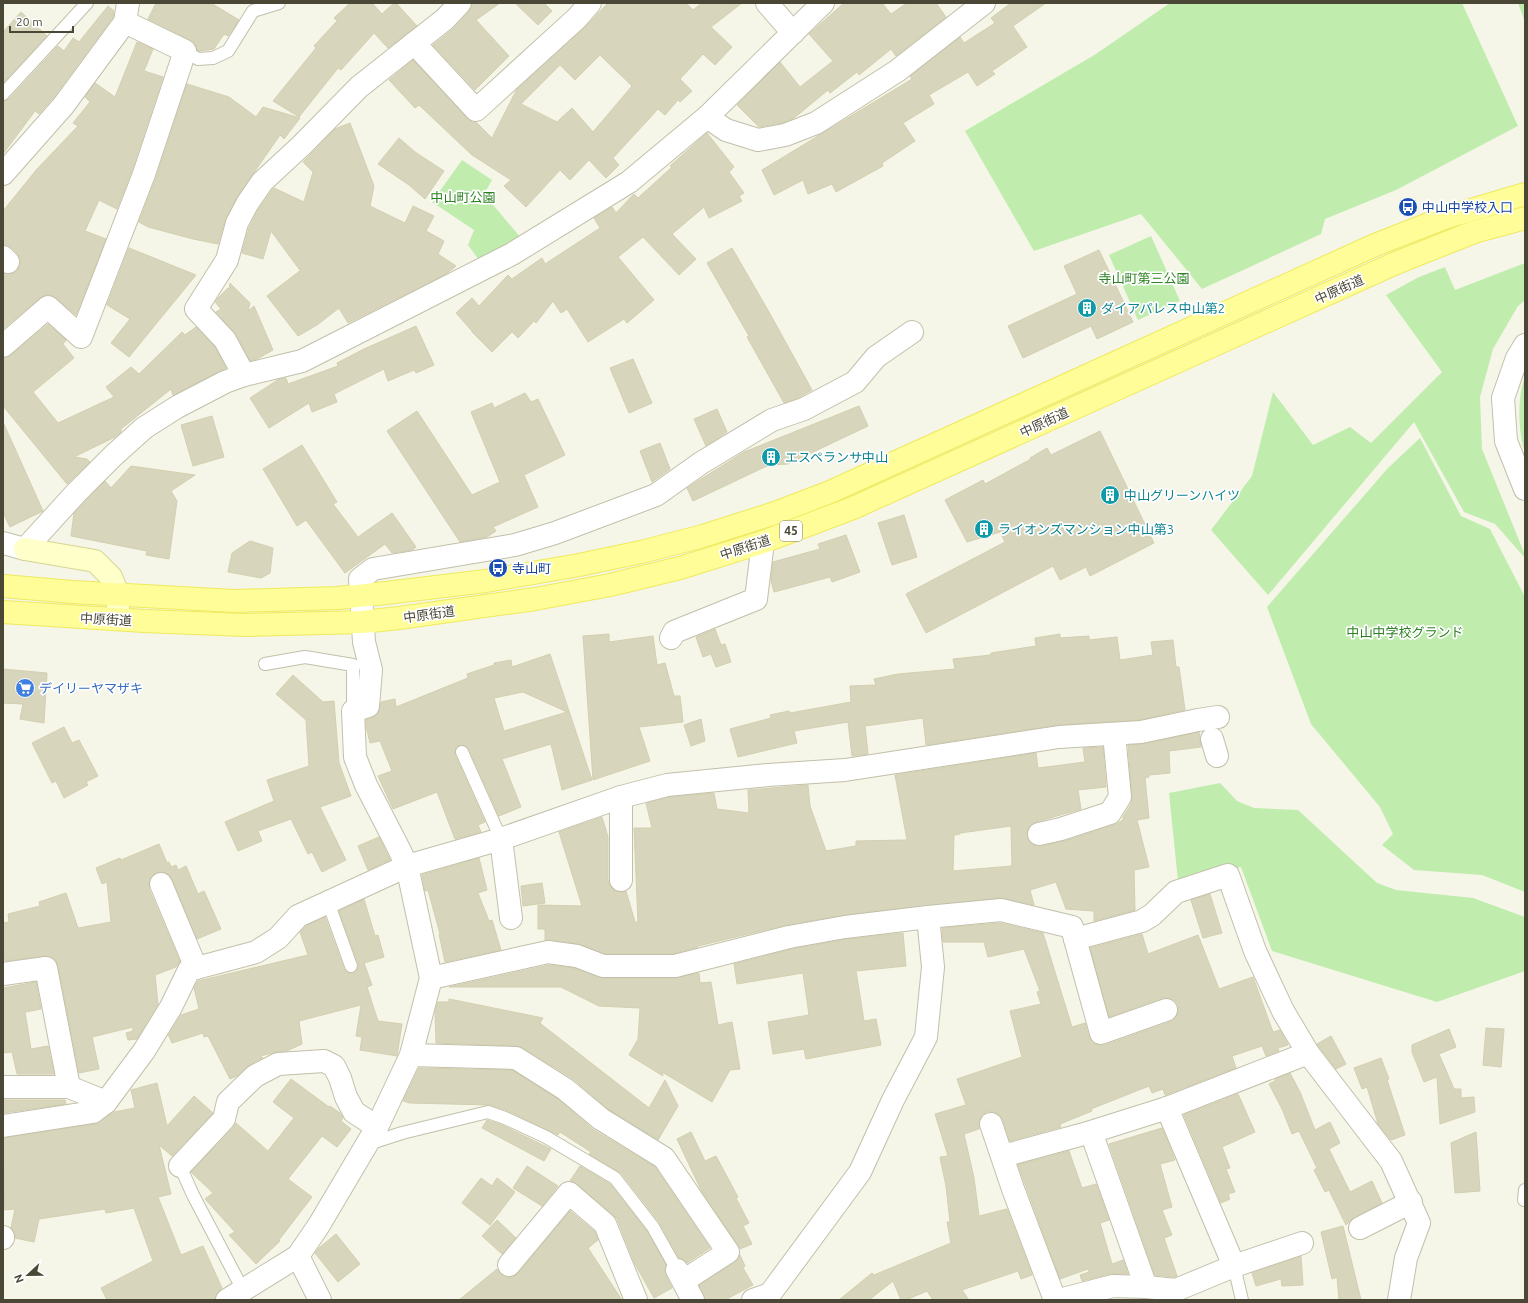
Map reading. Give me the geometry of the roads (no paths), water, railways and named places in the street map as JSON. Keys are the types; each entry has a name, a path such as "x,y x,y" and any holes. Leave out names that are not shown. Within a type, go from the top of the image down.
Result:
{"main road":[{"name":"中原街道","path":"3,586 234,601 338,598 486,581 579,565 641,552 703,536 775,513 837,488 1375,245 1444,218 1525,194"},
{"name":"中原街道","path":"3,612 245,625 362,622 535,599 610,585 680,568 763,542 860,504 1396,263 1474,232 1525,218"}],"street":[{"path":"244,375 225,340 196,309 227,260 237,223 247,204 262,182 302,145 359,87 445,19 460,3"},
{"path":"414,43 476,110 577,18 590,3"},
{"path":"767,3 792,33"},
{"path":"25,549 76,493 114,455 144,428 177,407 225,382 244,375 302,361 512,254 629,182 707,117 823,3"},
{"path":"707,117 726,130 758,140 785,135 816,123 897,71 984,3"},
{"path":"3,174 63,106 126,13 185,51 144,174 81,336 48,307 3,346"},
{"path":"235,1295 298,1256 319,1225 372,1136 411,1055 431,978 407,866 354,758 353,711 368,706 371,670 364,642 360,579 374,569 515,545 555,533 656,495 701,463 772,420 804,409 855,382 876,357 912,332"},
{"path":"1525,345 1517,358 1503,398 1506,442 1525,489"},
{"path":"3,542 25,549 94,561 111,577 118,594 118,619"},
{"path":"671,638 674,632 756,599 763,542"},
{"path":"3,1126 93,1112 106,1102 144,1051 171,1007 189,970 256,952 278,938 298,916 407,866 501,839 621,798 667,785 768,775 845,770 1059,737 1141,732 1213,733"},
{"path":"1039,834 1061,829 1110,813 1120,797 1114,734"},
{"path":"620,880 621,798"},
{"path":"501,839 511,918"},
{"path":"1075,939 1142,921 1152,915 1176,892 1228,875 1255,951 1283,1010 1308,1053 1391,1161 1411,1202 1419,1223 1406,1258 1399,1300"},
{"path":"161,884 196,968"},
{"path":"431,978 548,952 577,956 603,966 675,966 789,937 845,927 1000,910 1072,927 1101,1033 1166,1010"},
{"path":"753,1300 770,1294 860,1172 893,1100 926,1037 933,967 928,917"},
{"path":"3,974 46,968 69,1087"},
{"path":"1003,1156 1091,1132 1167,1108 1308,1053"},
{"path":"411,1055 516,1058 565,1089 601,1119 664,1158 728,1252 684,1273 693,1300"},
{"path":"180,1166 224,1119 228,1102 256,1076 278,1064 324,1061 334,1066 340,1078 346,1097 354,1112 372,1136"},
{"path":"3,1087 69,1087 106,1102"},
{"path":"1167,1108 1234,1266"},
{"path":"991,1124 1013,1189 1055,1300"},
{"path":"1091,1132 1146,1287"},
{"path":"509,1264 569,1193 605,1224 636,1300"},
{"path":"1360,1228 1411,1202"},
{"path":"1059,1300 1113,1286 1176,1290 1234,1266 1302,1243"},
{"path":"298,1256 320,1300"}],"lane":[{"path":"3,94 87,3"},
{"path":"185,51 198,59 214,58 228,51 253,11 279,3"},
{"path":"265,664 305,657 353,665 353,711"},
{"path":"462,752 501,839"},
{"path":"328,902 351,966"},
{"path":"372,1136 402,1133 488,1112 505,1118 546,1137 615,1178 653,1227 684,1273"},
{"path":"180,1166 235,1295"},
{"path":"1234,1266 1242,1300"}],"place":[{"name":"中山中学校入口","path":"1408,207"},
{"name":"ダイアパレス中山第2","path":"1087,308"},
{"name":"エスペランサ中山","path":"771,457"},
{"name":"中山グリーンハイツ","path":"1110,495"},
{"name":"ライオンズマンション中山第3","path":"984,529"},
{"name":"寺山町","path":"498,568"},
{"name":"デイリーヤマザキ","path":"25,688"}],"park label":[{"name":"中山町公園","path":"463,197"},
{"name":"寺山町第三公園","path":"1144,278"},
{"name":"中山中学校グランド","path":"1405,632"}]}
